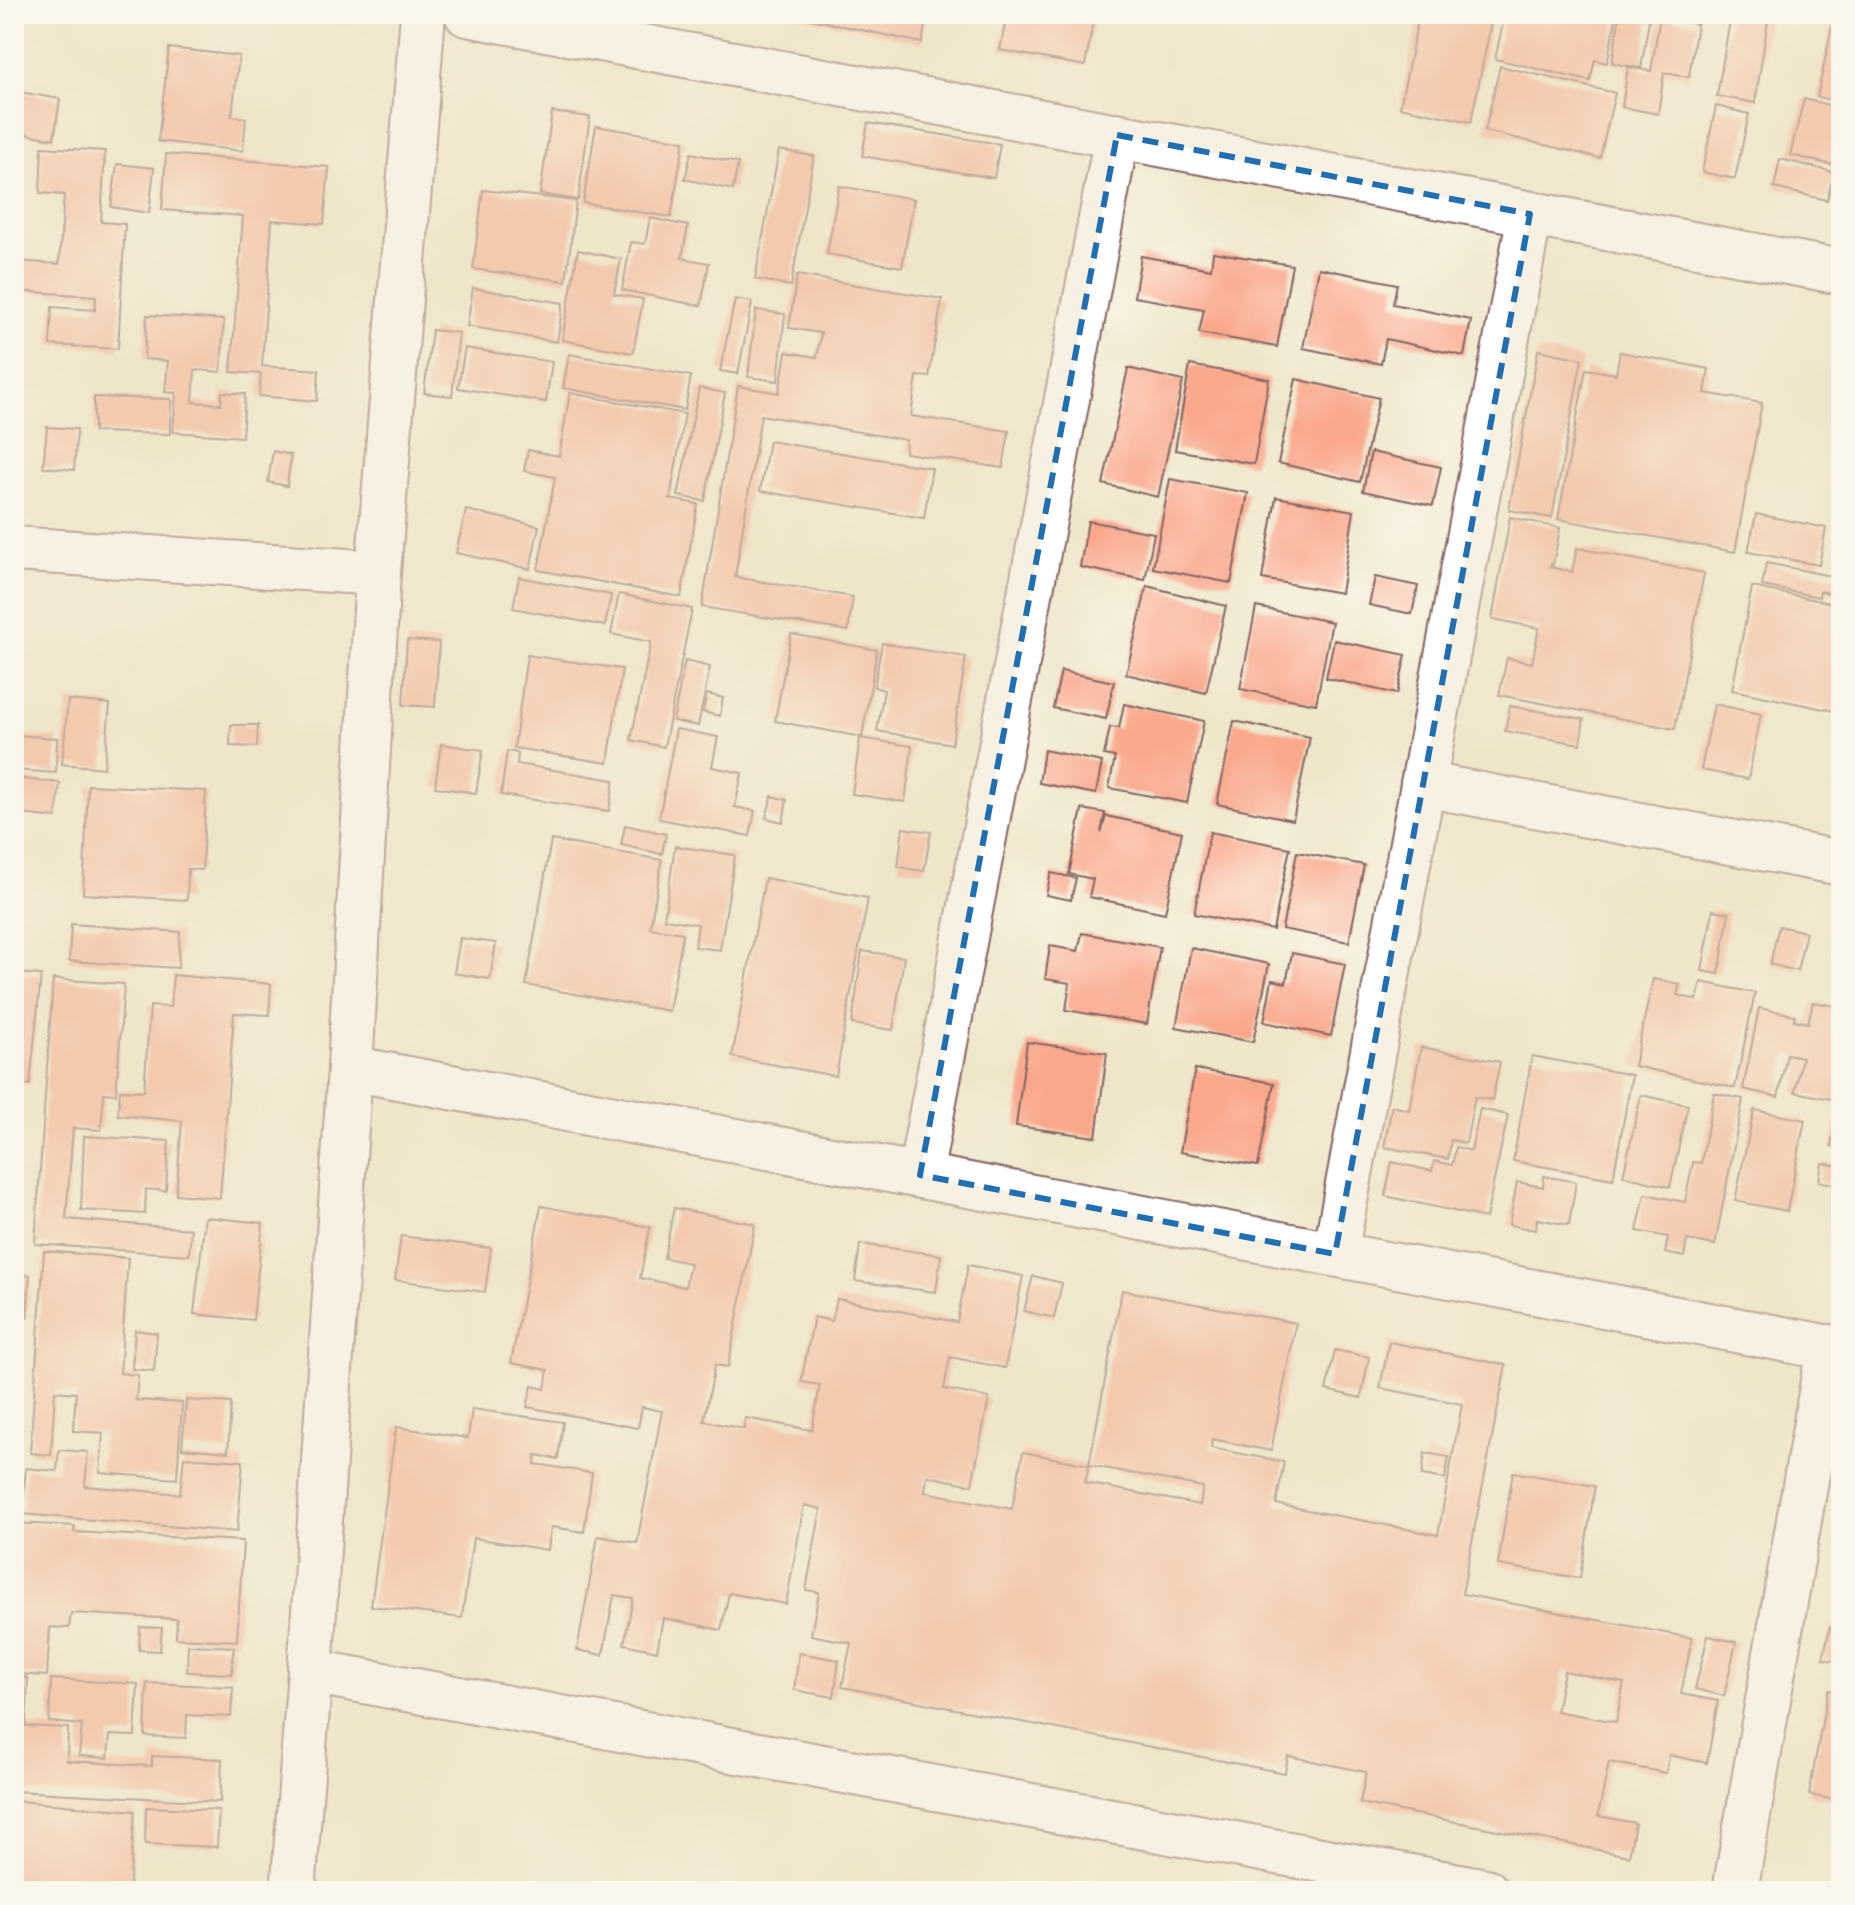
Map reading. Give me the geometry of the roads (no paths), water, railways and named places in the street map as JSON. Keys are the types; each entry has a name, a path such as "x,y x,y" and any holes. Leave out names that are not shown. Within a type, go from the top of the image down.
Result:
{"street":[{"path":"293,1891 350,1068 378,573 423,14"},
{"path":"467,14 1841,272"},
{"path":"920,1175 1117,135"},
{"path":"1335,1254 1530,214"},
{"path":"14,549 378,573"},
{"path":"1423,784 1841,863"},
{"path":"350,1068 1835,1348 1735,1891"},
{"path":"310,1671 1438,1887 1486,1891"}]}
